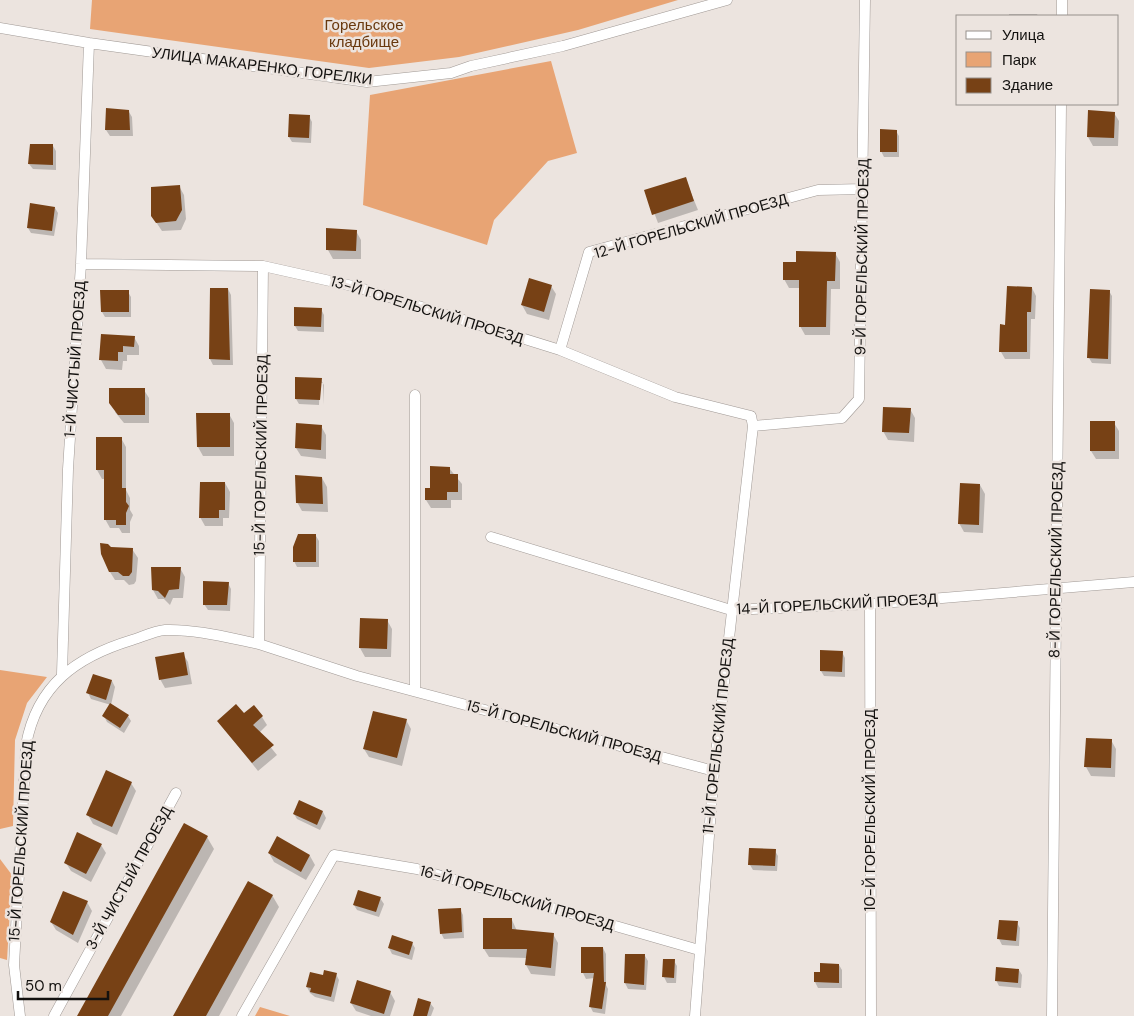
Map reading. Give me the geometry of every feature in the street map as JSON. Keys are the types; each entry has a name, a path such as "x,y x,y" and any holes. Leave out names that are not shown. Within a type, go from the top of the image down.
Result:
{"street":[{"name":"УЛИЦА МАКАРЕНКО, ГОРЕЛКИ","path":"0,28 89,44 367,82 451,73 562,46 726,0"},
{"name":"9-Й ГОРЕЛЬСКИЙ ПРОЕЗД","path":"753,426 842,418 859,399 865,0"},
{"path":"1062,0 1062,15"},
{"name":"1-Й ЧИСТЫЙ ПРОЕЗД","path":"62,674 68,469 80,264 89,44"},
{"name":"8-Й ГОРЕЛЬСКИЙ ПРОЕЗД","path":"1052,1016 1061,105"},
{"name":"12-Й ГОРЕЛЬСКИЙ ПРОЕЗД","path":"560,350 589,252 818,190 863,189"},
{"name":"13-Й ГОРЕЛЬСКИЙ ПРОЕЗД","path":"80,264 262,266 357,287 560,350 675,397 751,416 753,426"},
{"name":"15-Й ГОРЕЛЬСКИЙ ПРОЕЗД","path":"259,644 262,266"},
{"path":"414,691 415,395"},
{"name":"11-Й ГОРЕЛЬСКИЙ ПРОЕЗД","path":"695,1016 714,771 753,426"},
{"name":"14-Й ГОРЕЛЬСКИЙ ПРОЕЗД","path":"491,537 731,610 870,604 1134,582"},
{"name":"10-Й ГОРЕЛЬСКИЙ ПРОЕЗД","path":"870,604 870,1016"},
{"name":"15-Й ГОРЕЛЬСКИЙ ПРОЕЗД","path":"20,1016 14,965 26,745 30,726 37,707 62,674 91,656 125,642 164,630 217,635 259,644 351,674 714,771"},
{"name":"3-Й ЧИСТЫЙ ПРОЕЗД","path":"54,1016 176,793"},
{"name":"16-Й ГОРЕЛЬСКИЙ ПРОЕЗД","path":"242,1016 334,855 417,869 699,950"}],"green space":[{"name":"Горельское кладбище","path":"92,0 678,0 578,30 459,57 369,68 90,29"},
{"path":"551,61 577,153 548,161 494,220 487,245 363,205 370,95"},
{"path":"0,670 47,677 27,703 15,740 13,826 0,829"},
{"path":"0,859 12,875 7,960 0,958"},
{"path":"260,1007 290,1016 255,1016"}],"building":[{"path":"106,108 129,110 130,130 105,130"},
{"path":"1088,110 1115,112 1114,138 1087,137"},
{"path":"289,114 310,115 309,138 288,137"},
{"path":"880,129 897,130 897,152 880,152"},
{"path":"30,144 53,144 53,165 28,164"},
{"path":"686,177 694,201 652,215 644,190"},
{"path":"180,185 182,210 176,221 156,223 151,216 151,187"},
{"path":"30,203 55,207 52,231 27,228"},
{"path":"326,228 357,230 356,251 326,250"},
{"path":"796,251 836,252 835,281 827,281 826,327 799,327 799,280 783,280 783,262 796,262"},
{"path":"529,278 552,285 544,312 521,305"},
{"path":"1007,286 1032,287 1031,312 1027,312 1027,352 999,352 1000,324 1005,325"},
{"path":"210,288 228,288 230,360 209,359"},
{"path":"1090,289 1110,290 1108,359 1087,358"},
{"path":"100,290 129,290 129,312 101,312"},
{"path":"294,307 322,308 321,327 294,326"},
{"path":"101,334 135,336 134,347 123,346 123,352 118,352 118,361 99,360"},
{"path":"295,377 322,378 320,400 295,399"},
{"path":"109,388 145,388 145,415 118,415 109,403"},
{"path":"883,407 911,408 909,433 882,432"},
{"path":"196,413 230,413 230,447 197,447"},
{"path":"1090,421 1115,421 1115,451 1090,451"},
{"path":"296,423 322,425 321,450 295,448"},
{"path":"96,437 122,437 122,488 126,488 126,502 129,506 126,513 126,525 116,525 116,520 104,520 104,470 96,470"},
{"path":"430,466 450,467 450,474 458,474 458,492 447,492 447,500 425,500 425,488 430,488"},
{"path":"295,475 322,477 323,504 296,503"},
{"path":"200,482 225,482 225,510 219,510 219,518 199,518"},
{"path":"960,483 980,484 979,525 958,524"},
{"path":"298,534 316,534 316,562 293,562 293,547"},
{"path":"100,543 108,544 111,547 133,548 132,572 129,576 123,576 118,572 109,572 101,554"},
{"path":"151,567 181,567 179,589 169,590 165,598 158,591 152,590"},
{"path":"203,581 229,582 227,605 203,605"},
{"path":"360,618 388,619 387,649 359,648"},
{"path":"820,650 843,651 842,672 820,671"},
{"path":"184,652 188,675 159,680 155,657"},
{"path":"93,674 112,680 106,700 86,693"},
{"path":"110,703 129,715 120,728 102,716"},
{"path":"236,704 244,713 254,705 263,716 253,725 274,745 252,763 217,721"},
{"path":"373,711 407,719 397,758 363,749"},
{"path":"1086,738 1112,739 1111,768 1084,767"},
{"path":"106,770 132,782 112,827 86,815"},
{"path":"299,800 323,811 317,825 293,814"},
{"path":"184,823 208,836 108,1016 77,1016"},
{"path":"77,832 102,844 86,874 64,863"},
{"path":"277,836 310,855 301,872 268,853"},
{"path":"749,848 776,849 775,866 748,865"},
{"path":"248,881 273,895 206,1016 173,1016"},
{"path":"358,890 381,897 376,912 353,905"},
{"path":"63,891 88,901 73,935 50,922"},
{"path":"461,908 462,932 440,934 438,909"},
{"path":"483,918 512,918 512,929 554,933 551,968 525,965 527,949 483,949"},
{"path":"999,920 1018,921 1016,941 997,939"},
{"path":"392,935 413,942 409,955 388,948"},
{"path":"581,947 603,947 604,982 606,982 602,1009 589,1007 594,973 581,973"},
{"path":"625,954 645,954 644,985 624,983"},
{"path":"663,959 675,959 674,978 662,977"},
{"path":"820,963 839,964 839,983 814,982 814,972 820,972"},
{"path":"996,967 1019,969 1018,983 995,981"},
{"path":"324,970 337,973 331,997 310,992 311,988 306,987 310,972 323,975"},
{"path":"357,980 391,991 384,1014 350,1003"},
{"path":"418,998 431,1002 427,1016 413,1016"}]}
